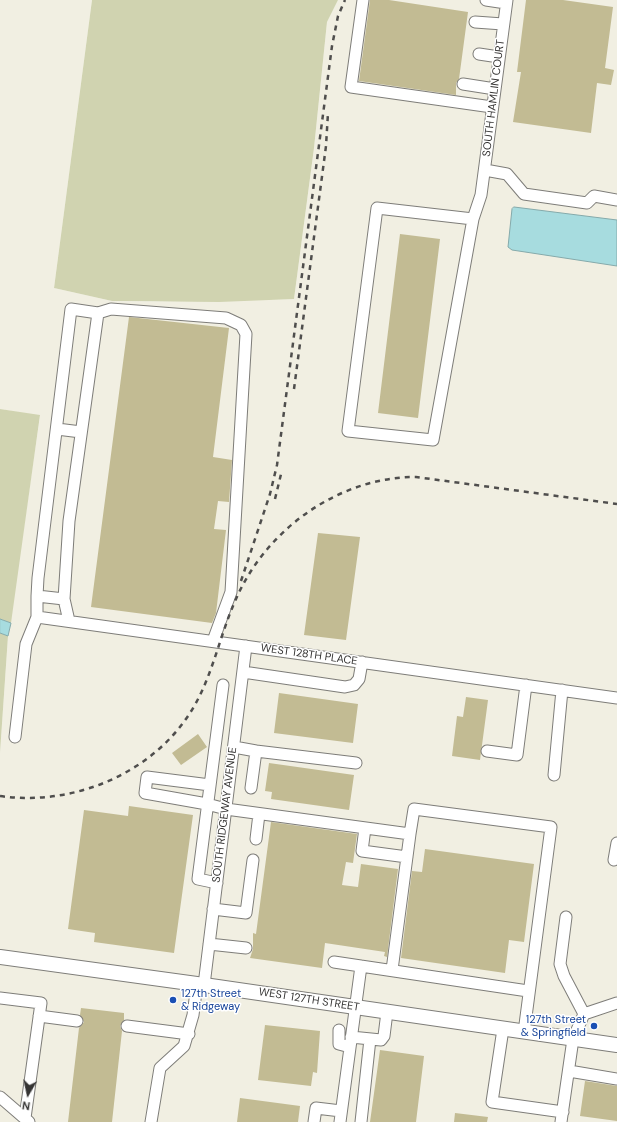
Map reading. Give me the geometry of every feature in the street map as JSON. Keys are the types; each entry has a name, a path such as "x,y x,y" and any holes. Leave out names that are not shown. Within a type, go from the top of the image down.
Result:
{"main road":[{"name":"WEST 127TH STREET","path":"0,957 200,984 617,1045"}],"street":[{"path":"363,0 351,87 492,107"},
{"path":"486,0 506,2"},
{"name":"SOUTH HAMLIN COURT","path":"473,219 377,208 348,431 433,440 473,219 481,195 506,2"},
{"path":"475,22 503,24"},
{"path":"479,54 499,57"},
{"path":"463,84 495,89"},
{"path":"485,170 507,174 524,194 587,203 594,196 617,200"},
{"path":"15,737 26,644 37,617 38,578 71,309 98,313 111,309 226,318 240,325 246,334 231,592 213,642"},
{"path":"69,622 64,599 69,521 98,313"},
{"path":"57,429 81,432"},
{"path":"37,596 64,599"},
{"name":"WEST 128TH PLACE","path":"37,617 617,698"},
{"name":"SOUTH RIDGEWAY AVENUE","path":"152,1122 160,1068 184,1046 209,944 246,646"},
{"path":"243,672 345,687 354,685 359,679 362,662"},
{"path":"217,883 198,879 223,685"},
{"path":"487,751 517,755 526,685"},
{"path":"554,776 562,690"},
{"path":"251,788 256,750"},
{"path":"214,755 256,750 356,763"},
{"path":"210,785 147,777 145,793 207,804 226,809 410,834"},
{"path":"392,970 414,809 551,827 528,991 524,1032"},
{"path":"256,839 259,814"},
{"path":"365,828 362,851 407,857"},
{"path":"614,860 617,843"},
{"path":"213,909 246,913 253,860"},
{"path":"566,916 560,964 564,976 584,1014"},
{"path":"209,944 246,948"},
{"path":"334,962 528,991"},
{"path":"314,1122 316,1108 340,1117 360,966"},
{"path":"0,998 41,1003 27,1120"},
{"path":"503,1029 492,1102 562,1117 573,1039 584,1014 617,1003"},
{"path":"339,1030 339,1044 370,1039 381,1040 384,1036 387,1012"},
{"path":"39,1016 77,1021"},
{"path":"127,1026 188,1034"},
{"path":"361,1122 370,1039"},
{"path":"568,1071 617,1079"},
{"path":"0,1097 27,1120"}],"shaded area":[{"path":"0,0 92,0 54,288 112,301 157,302 294,299 314,148 327,22 338,0 617,0 617,1122 0,1122 0,753 8,636 40,416 0,409"}],"green space":[{"path":"92,0 338,0 327,22 314,148 294,299 219,302 112,301 54,288"},
{"path":"0,409 40,415 11,623 0,619"},
{"path":"0,633 8,636 0,753"}],"water":[{"path":"514,207 617,220 617,266 512,250 508,247 512,209"},
{"path":"0,619 11,623 8,636 0,633"}],"building":[{"path":"370,0 389,0 468,12 459,79 456,83 456,95 359,81"},
{"path":"526,0 563,0 613,7 605,68 614,70 611,85 597,83 591,133 513,122 521,72 517,72"},
{"path":"400,234 440,239 418,418 378,413"},
{"path":"129,317 229,328 213,457 232,460 229,502 218,501 214,529 226,530 216,613 212,623 91,607"},
{"path":"318,533 360,537 346,640 304,635"},
{"path":"279,693 358,704 353,743 274,733"},
{"path":"466,697 488,700 480,760 452,756 457,716 463,717"},
{"path":"198,734 207,747 181,765 172,753"},
{"path":"269,763 354,775 349,810 271,799 272,792 265,791"},
{"path":"129,806 193,815 174,953 94,942 95,933 68,929 84,810 128,816"},
{"path":"271,822 357,834 353,863 346,862 342,885 358,887 361,864 398,869 387,957 384,956 385,952 325,943 322,968 250,958 253,949 253,933 256,934"},
{"path":"425,849 534,864 524,942 509,940 505,973 401,958 412,871 422,872"},
{"path":"81,1008 124,1013 124,1020 120,1026 122,1031 112,1122 68,1122 79,1028 84,1022 80,1015"},
{"path":"265,1025 320,1031 317,1073 313,1072 311,1086 258,1080"},
{"path":"380,1050 424,1056 416,1122 370,1122"},
{"path":"585,1081 617,1086 617,1121 580,1116"},
{"path":"240,1098 300,1106 298,1122 237,1122"},
{"path":"455,1113 488,1117 487,1122 454,1122"}],"railway":[{"path":"241,581 270,494 277,465 332,46 338,16 345,0"},
{"path":"294,389 326,146 328,113"},
{"path":"275,499 282,470"},
{"path":"0,796 29,798 58,796 86,789 113,779 138,765 161,747 181,726 197,701 208,676 236,599 249,574 266,551 286,530 308,512 333,497 359,486 387,479 416,477 617,504"}],"place":[{"name":"127th Street & Ridgeway","path":"173,1000"},
{"name":"127th Street & Springfield","path":"594,1026"}]}
